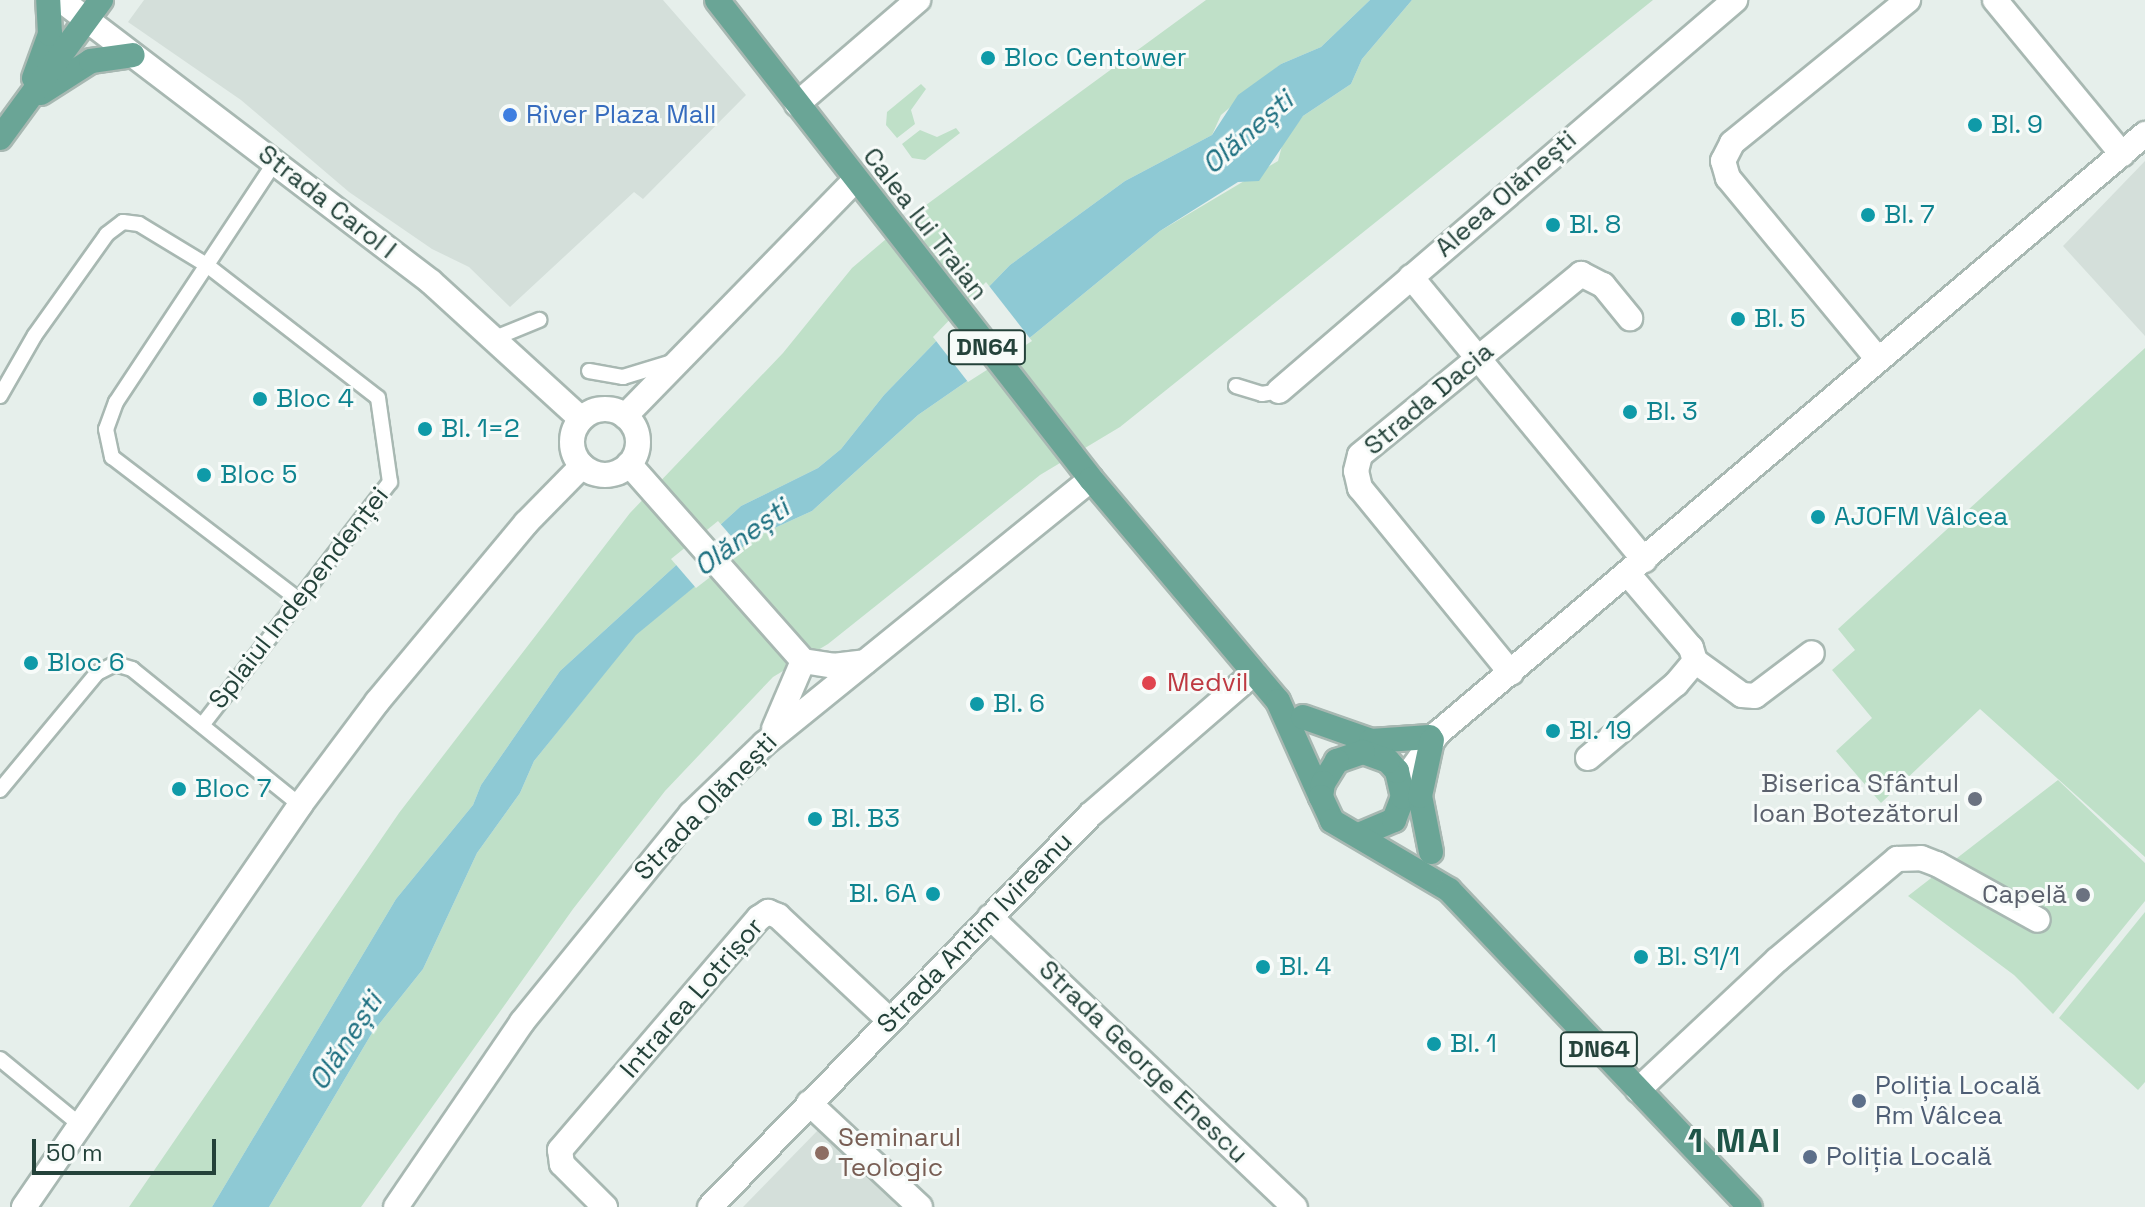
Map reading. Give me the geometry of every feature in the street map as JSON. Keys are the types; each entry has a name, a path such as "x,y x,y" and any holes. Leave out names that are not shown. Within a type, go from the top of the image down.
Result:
{"main road":[{"path":"23,106 50,34 48,0"},
{"name":"Calea lui Traian","path":"717,0 854,181 1091,479 1278,701 1321,797"},
{"path":"0,138 93,10"},
{"path":"23,106 91,61 133,55"},
{"name":"Calea lui Traian","path":"1278,701 1369,753"},
{"path":"1303,717 1371,741 1433,736 1420,796 1431,852"},
{"path":"1369,753 1388,761 1403,790 1394,820 1361,834 1332,821 1321,797 1332,766 1369,753"},
{"name":"DN64","path":"1403,790 1449,890"},
{"name":"DN64","path":"1361,834 1449,890 1741,1204"}],"street":[{"name":"Strada Carol I","path":"61,0 93,10 133,55 275,162 495,338 581,419"},
{"path":"797,104 918,0"},
{"name":"Aleea Olănești","path":"1279,391 1735,0"},
{"path":"1877,358 1728,178 1723,161 1732,143 1908,0"},
{"path":"1995,0 2122,154"},
{"path":"1403,790 1433,736 2145,134"},
{"path":"625,416 854,181"},
{"name":"Strada Dacia","path":"1511,673 1360,488 1356,471 1360,455 1376,438 1581,274 1603,285 1630,318"},
{"path":"1411,277 1477,357 1636,567 1691,648 1695,661 1742,695 1755,696 1812,653"},
{"path":"597,410 625,416 637,433 629,464 601,475 582,466 572,448 581,419 597,410"},
{"path":"629,464 803,661 833,666 870,661"},
{"path":"24,1207 300,805 429,638 526,523 582,466"},
{"name":"Strada Olănești","path":"396,1207 522,1022 641,871 764,744 1091,479"},
{"path":"764,744 782,717 803,661"},
{"path":"1588,758 1676,684 1695,661"},
{"name":"Strada Antim Ivireanu","path":"710,1207 1100,805 1254,673"},
{"path":"1369,753 1433,736"},
{"path":"1638,1090 1777,960 1883,868 1908,857 1937,864 2038,920"},
{"name":"Intrarea Lotrișor","path":"605,1207 562,1164 560,1150 759,918 768,912 778,916 889,1020"},
{"name":"Strada George Enescu","path":"990,917 1295,1207"},
{"path":"809,1103 920,1207"}],"lane":[{"path":"275,162 116,402 106,429 112,457 298,599"},
{"name":"Splaiul Independenței","path":"0,396 44,322 107,234 123,222 139,224 208,266 378,398 390,482 202,725"},
{"path":"495,338 539,320"},
{"path":"589,371 623,377 680,359"},
{"path":"1236,386 1262,394 1279,391"},
{"name":"Splaiul Independenței","path":"0,790 97,673 115,664 132,669 300,805"},
{"path":"0,1059 79,1124"}],"shaded area":[{"path":"144,0 663,0 746,95 643,199 634,192 510,307 469,267 432,249 349,192 241,100 128,22"},
{"path":"2145,161 2145,336 2063,246"},
{"name":"Seminarul Teologic","path":"821,1127 903,1207 743,1207"}],"green space":[{"path":"1206,0 1370,0 1321,47 1281,64 1221,115 1212,135 1125,181 1010,265 884,395 841,449 818,468 741,506 560,671 481,785 473,805 396,899 212,1207 129,1207 399,813 630,513 783,353 852,268 926,205"},
{"path":"1412,0 1653,0 1120,427 1040,475 828,644 773,677 665,791 573,909 361,1207 269,1207 372,1033 423,969 477,853 520,793 534,761 635,635 755,537 812,511 918,415 1032,336 1160,231 1278,161 1283,142 1303,116 1351,84 1362,59"},
{"path":"921,84 926,89 911,110 915,124 897,138 886,125 887,112"},
{"path":"956,128 960,133 925,160 912,158 902,144 920,130 937,137"},
{"path":"2145,348 2145,857 1980,709 1881,803 1836,751 1872,718 1832,670 1855,650 1838,629"},
{"path":"2058,780 2145,863 2145,901 2053,1014 2014,975 1908,896"},
{"path":"2145,912 2145,1082 2138,1090 2059,1018"}],"water":[{"name":"Olănești","path":"1370,0 1412,0 1362,59 1351,84 1303,116 1259,181 1238,182 1160,231 1032,336 918,415 812,511 755,537 636,635 534,761 520,793 477,853 423,969 372,1033 269,1207 212,1207 396,899 473,805 481,785 560,671 741,506 818,468 841,449 884,395 1010,265 1125,181 1212,135 1238,95 1281,64 1321,47"}],"pier":[{"path":"986,282 1032,341 968,382 933,337"},
{"path":"718,521 744,551 696,588 671,559"}],"place":[{"name":"Bloc Centower","path":"988,58"},
{"name":"River Plaza Mall","path":"510,115"},
{"name":"Bl. 9","path":"1975,125"},
{"name":"Bl. 7","path":"1868,215"},
{"name":"Bl. 8","path":"1553,225"},
{"name":"Bl. 5","path":"1738,319"},
{"name":"Bloc 4","path":"260,399"},
{"name":"Bl. 3","path":"1630,412"},
{"name":"Bl. 1=2","path":"425,429"},
{"name":"Bloc 5","path":"204,475"},
{"name":"AJOFM Vâlcea","path":"1818,517"},
{"name":"Bloc 6","path":"31,663"},
{"name":"Medvil","path":"1149,683"},
{"name":"Bl. 6","path":"977,704"},
{"name":"Bl. 19","path":"1553,731"},
{"name":"Bloc 7","path":"179,789"},
{"name":"Biserica Sfântul Ioan Botezătorul","path":"1975,799"},
{"name":"Bl. B3","path":"815,819"},
{"name":"Bl. 6A","path":"933,894"},
{"name":"Capelă","path":"2083,895"},
{"name":"Bl. S1/1","path":"1641,957"},
{"name":"Bl. 4","path":"1263,967"},
{"name":"Bl. 1","path":"1434,1044"},
{"name":"Poliția Locală Rm Vâlcea","path":"1859,1101"},
{"name":"Seminarul Teologic","path":"822,1153"},
{"name":"Poliția Locală","path":"1810,1157"}],"district":[{"name":"1 MAI","path":"1735,1141"}]}
